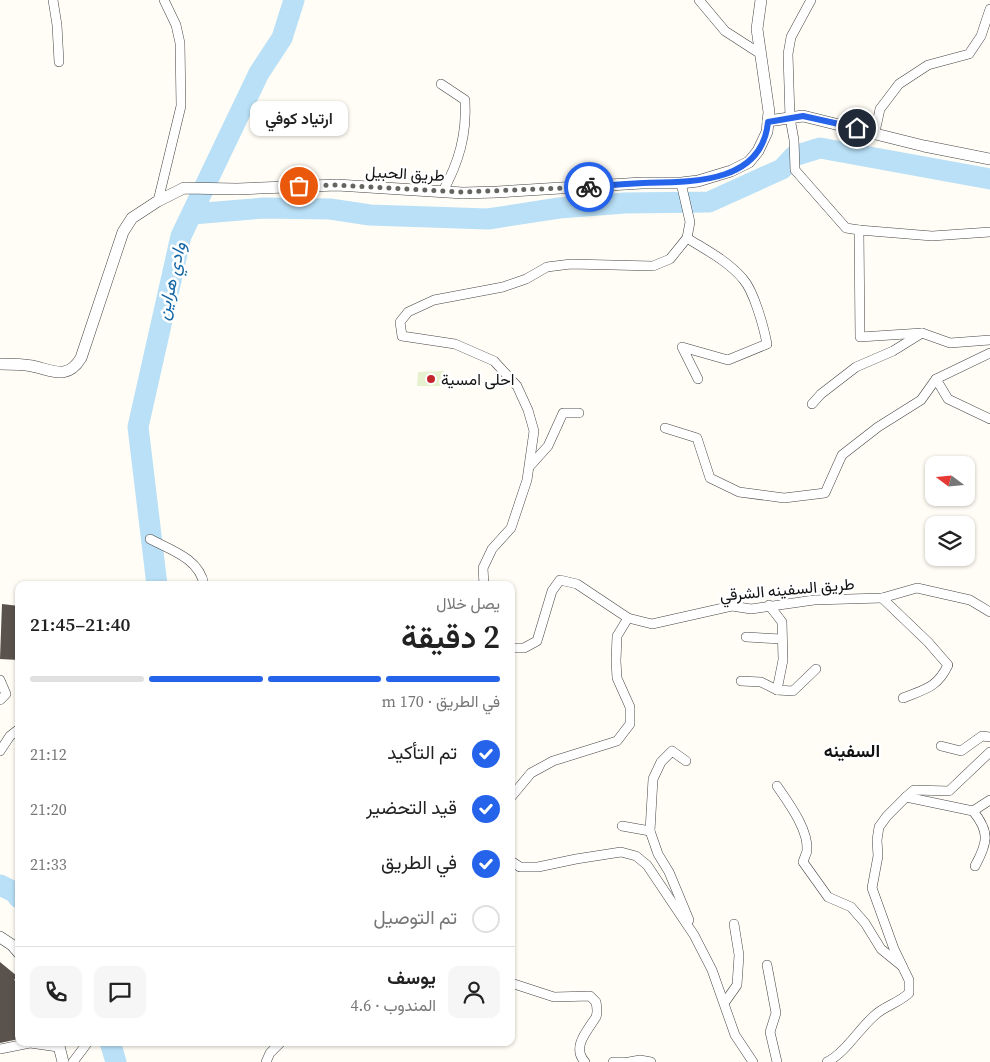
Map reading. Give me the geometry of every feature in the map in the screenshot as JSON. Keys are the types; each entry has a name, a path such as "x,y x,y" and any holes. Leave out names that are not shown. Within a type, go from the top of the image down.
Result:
{"street":[{"path":"53,0 57,25 59,62"},
{"path":"158,201 181,106 180,43 176,25 164,0"},
{"path":"699,0 725,31 760,53"},
{"name":"طريق الحبيل","path":"0,364 33,366 61,373 76,367 81,358 124,232 132,218 158,201 184,188 237,189 337,185 497,192 681,183 716,177 749,162 758,151 767,132 768,122 764,74 757,29 761,0"},
{"path":"811,0 791,37 788,54 790,118 794,140 795,170 846,228 932,236 990,232"},
{"path":"875,132 880,109 899,84 928,65 969,54 986,34 990,9"},
{"path":"441,84 465,100 466,121 455,169 443,191"},
{"path":"768,122 803,116 875,132 924,146 990,159"},
{"path":"484,581 483,568 492,549 511,528 530,466 534,431 528,410 517,386 494,361 455,344 402,336 400,322 408,312 434,300 504,287 526,279 547,267 571,264 653,266 670,259 686,238 690,222 681,183"},
{"path":"859,230 860,337 922,333 950,343 990,340"},
{"path":"686,238 718,257 744,280 763,322 767,344 728,360 682,347 698,379"},
{"path":"812,404 820,394 856,367 893,351 922,333"},
{"path":"665,428 697,438 710,478 739,492 784,498 824,493 842,455 878,427 921,400 936,380 990,353"},
{"path":"936,380 948,399 990,419"},
{"path":"530,466 548,446 563,413 579,413"},
{"path":"150,538 189,560 202,575 203,581"},
{"name":"طريق السفينه الشرقي","path":"515,648 524,648 537,641 552,591 560,580 577,584 628,618 652,624 732,606 751,609 768,605 834,598 882,598 917,588 970,600 990,612"},
{"path":"882,598 928,642 948,665 943,677 932,688 903,698"},
{"path":"768,605 782,622 783,660 777,690"},
{"path":"515,792 531,773 553,761 617,741 630,724 630,708 617,678 616,661 617,636 628,618"},
{"path":"746,638 782,639"},
{"path":"741,681 761,682 777,690 793,691 816,669"},
{"path":"0,680 6,694 0,700"},
{"path":"0,751 15,732"},
{"path":"941,746 962,751 982,736 990,737"},
{"path":"686,761 672,751 661,762 653,779 650,831 658,854 669,872 694,934 712,970 725,1002 735,1035 753,1062"},
{"path":"827,1062 858,1034 876,1014 904,998 909,993 909,980 905,968 894,949 872,888 878,856 877,840 879,827 887,816 914,790 949,791 990,752"},
{"path":"777,786 794,810 805,838 807,850 803,862 807,869 828,897 851,907 864,922 881,949 905,968"},
{"path":"906,797 973,812 984,822 989,834 984,850 975,866"},
{"path":"973,812 988,805"},
{"path":"622,826 650,831"},
{"path":"515,864 520,867 538,867 621,852 636,856 647,865 694,934"},
{"path":"725,1002 737,985 738,956 734,924"},
{"path":"0,936 15,949"},
{"path":"767,965 776,1013 770,1032 777,1062"},
{"path":"515,983 554,997 590,996 596,1002 596,1016 581,1037 580,1054 585,1062"},
{"path":"0,1049 15,1046"},
{"path":"58,1046 63,1062"},
{"path":"73,1062 85,1046"},
{"path":"266,1062 270,1053 277,1046"},
{"path":"629,1062 640,1060 651,1062"},
{"path":"613,1062 624,1062"}],"green space":[{"name":"احلى امسية","path":"444,371 443,386 417,386 418,372"}],"building":[{"path":"2,604 15,606 15,660 0,659"},
{"path":"0,962 15,974 15,1040 0,1043"}],"waterway":[{"name":"وادي هراين","path":"157,581 138,427 181,236 259,73 282,38 294,0"},
{"path":"192,214 264,208 330,209 370,215 488,219 559,208 625,203 709,202 782,169 794,156 820,148 990,179"},
{"path":"0,885 15,893"},
{"path":"111,1046 116,1062"}],"way so far":[{"path":"299,186 337,185 463,192 589,187"}],"place":[{"name":"ارتياد كوفي","path":"299,186"},
{"name":"احلى امسية","path":"431,379"}],"district":[{"name":"السفينه","path":"852,751"}],"route":[{"path":"589,187 681,183 716,177 749,162 758,151 767,132 768,122 803,116 857,128"}]}
